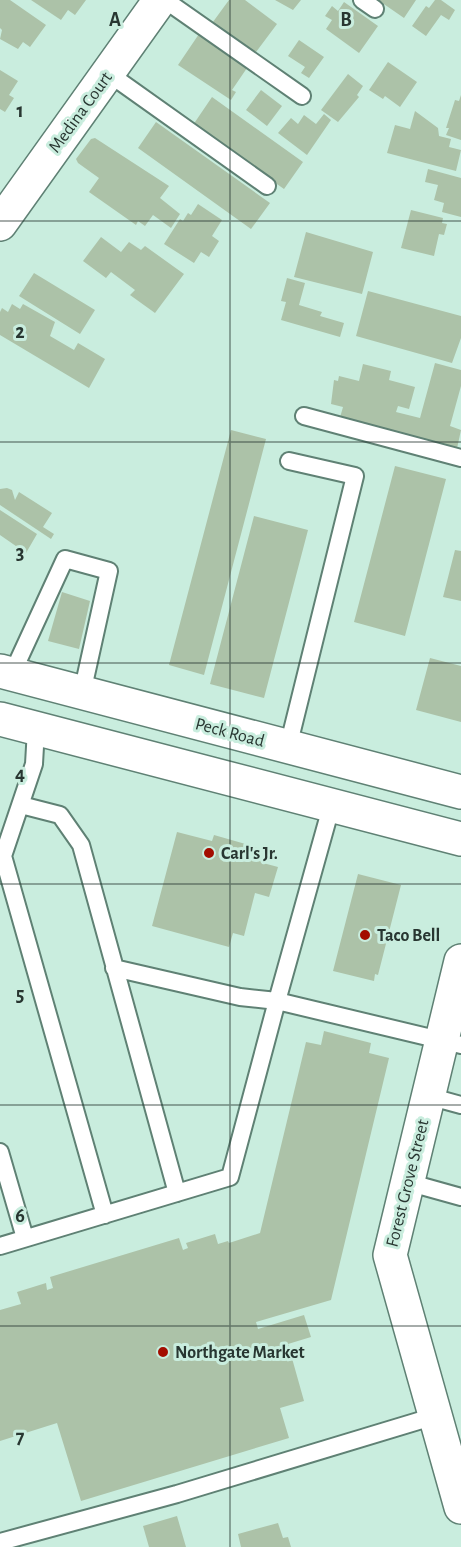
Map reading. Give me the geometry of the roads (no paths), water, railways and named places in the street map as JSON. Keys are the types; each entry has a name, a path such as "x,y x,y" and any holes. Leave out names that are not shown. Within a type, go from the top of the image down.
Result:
{"main road":[{"name":"Medina Court","path":"0,224 163,0"},
{"name":"Peck Road","path":"6,672 461,792"},
{"path":"36,729 49,684"},
{"path":"0,719 461,839"},
{"name":"Forest Grove Street","path":"461,961 451,1042 429,1096 390,1255 461,1507"}],"lane":[{"path":"163,0 302,96"},
{"path":"108,73 267,186"},
{"path":"304,416 461,458"},
{"path":"288,747 355,476 290,461"},
{"path":"6,672 65,559 109,571 82,693"},
{"path":"36,729 34,764 3,856 105,1215"},
{"path":"0,1246 230,1178 332,804"},
{"path":"21,805 60,815 70,826 81,845 177,1193"},
{"path":"114,968 240,998 277,1001 451,1042"},
{"path":"429,1096 461,1105"},
{"path":"0,1152 25,1238"},
{"path":"407,1182 461,1197"},
{"path":"0,1542 177,1494 435,1416"}],"place":[{"name":"Carl's Jr.","path":"209,853"},
{"name":"Taco Bell","path":"365,935"},
{"name":"Northgate Market","path":"163,1352"}]}
